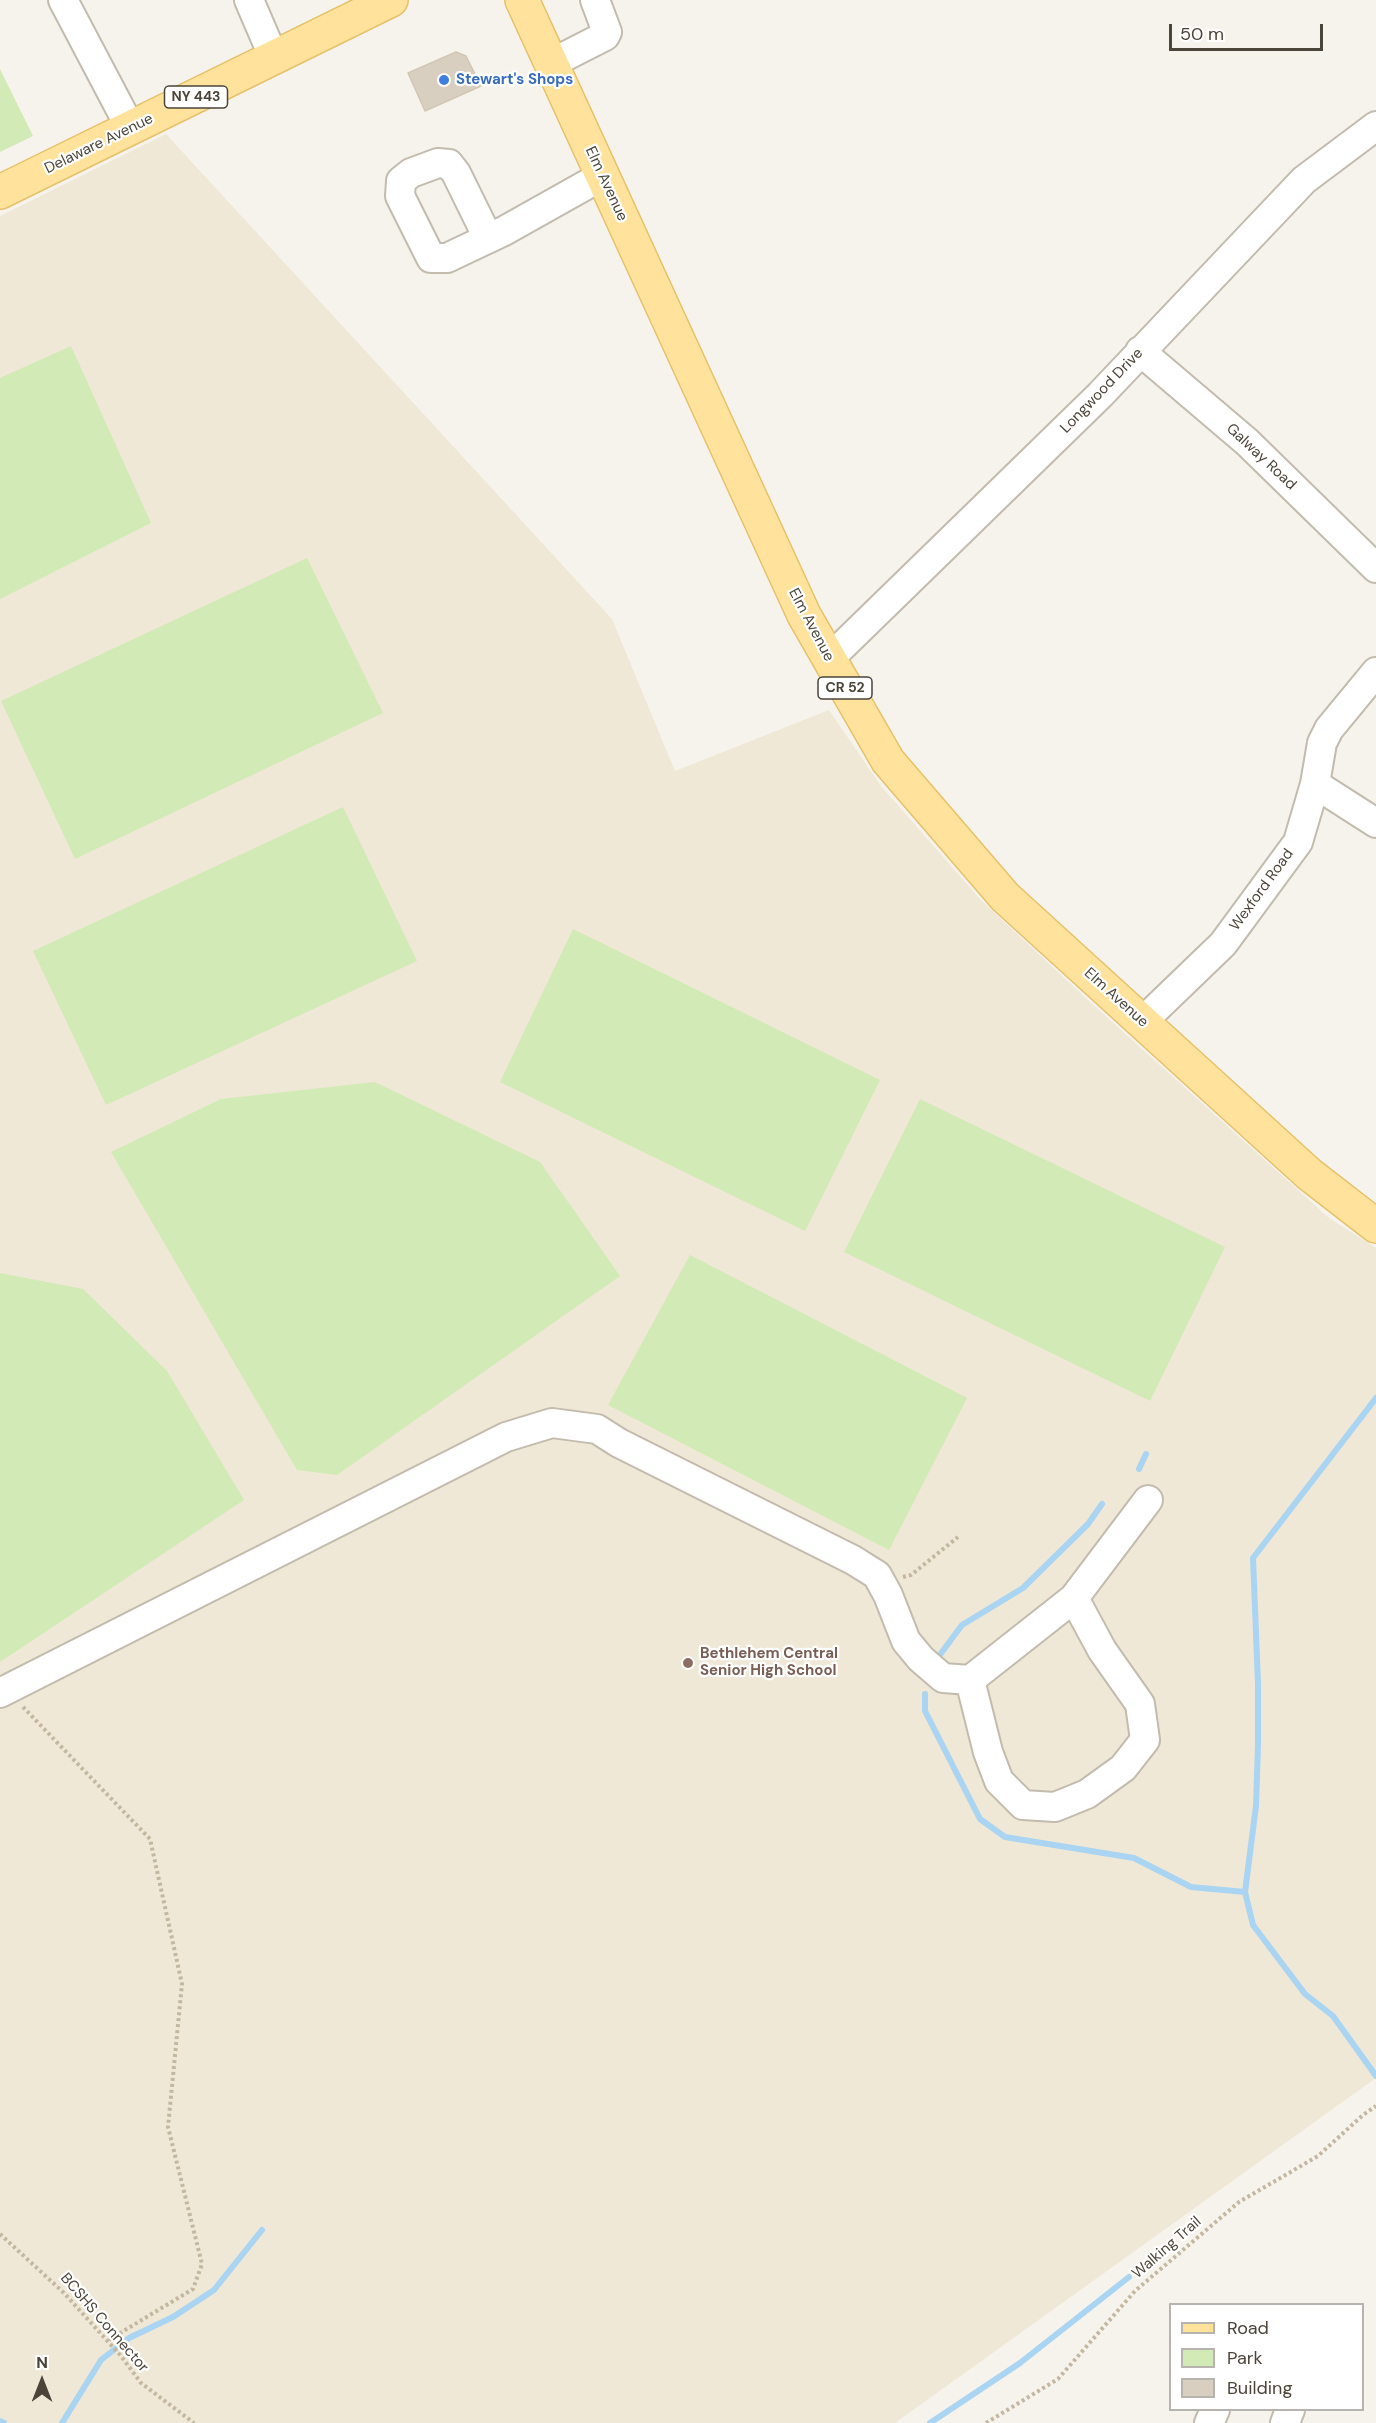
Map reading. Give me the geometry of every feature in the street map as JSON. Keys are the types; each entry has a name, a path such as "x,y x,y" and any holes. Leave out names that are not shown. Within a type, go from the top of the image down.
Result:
{"main road":[{"name":"Delaware Avenue","path":"0,192 391,0"},
{"name":"Elm Avenue","path":"522,0 804,615 888,761 997,888 1309,1174 1376,1226"}],"street":[{"path":"63,0 131,129"},
{"path":"249,0 274,58"},
{"path":"550,64 605,36 607,32 595,0"},
{"name":"Longwood Drive","path":"829,659 1100,395 1304,180 1376,126"},
{"path":"488,238 602,176"},
{"name":"Galway Road","path":"1140,351 1247,442 1376,568"},
{"name":"Wexford Road","path":"1142,1022 1223,944 1298,842 1315,784 1322,743 1329,729 1376,672"},
{"path":"1315,784 1376,823"},
{"path":"3,1692 506,1437 552,1423 597,1429 619,1443 853,1560 877,1575 906,1641 921,1659 943,1678 970,1680 1074,1598 1148,1500"},
{"path":"970,1680 988,1752 999,1782 1023,1804 1055,1807 1087,1794 1123,1768 1145,1740 1140,1704 1102,1650 1074,1598"}],"path":[{"path":"882,1584 911,1575 958,1537"},
{"path":"3,1692 150,1839 182,1984 168,2127 202,2264 193,2289 107,2341"},
{"name":"Walking Trail","path":"986,2423 1058,2379 1135,2291 1239,2202 1318,2156 1376,2106"},
{"name":"BCSHS Connector","path":"0,2235 64,2293 121,2356 141,2383 194,2423"}],"shaded area":[{"name":"Bethlehem Central Senior High School","path":"166,134 612,619 675,771 829,710 881,786 980,899 1090,1002 1329,1218 1376,1248 1376,2078 895,2423 0,2423 0,216"}],"green space":[{"path":"0,69 33,136 0,152"},
{"path":"71,346 151,523 0,599 0,378"},
{"path":"307,558 383,713 75,859 1,701"},
{"path":"343,807 417,961 106,1105 33,951"},
{"path":"573,929 880,1080 805,1231 500,1082"},
{"path":"375,1082 540,1162 620,1276 337,1475 297,1470 111,1152 221,1099"},
{"path":"920,1099 1225,1247 1150,1401 844,1252"},
{"path":"690,1255 967,1398 889,1550 608,1405"},
{"path":"0,1273 83,1289 167,1371 244,1500 0,1662"}],"building":[{"name":"Stewart's Shops","path":"456,52 466,56 481,86 425,111 408,73"}],"waterway":[{"path":"1376,1398 1253,1558 1258,1745 1256,1806 1245,1892 1253,1925 1305,1994 1333,2016 1376,2076"},
{"path":"1139,1469 1146,1454"},
{"path":"936,1660 962,1625 1023,1588 1088,1524 1102,1504"},
{"path":"925,1694 925,1711 980,1819 1005,1837 1134,1858 1191,1887 1245,1892"},
{"path":"62,2423 101,2360 129,2338 173,2317 214,2290 262,2230"},
{"path":"930,2423 1020,2363 1129,2277"},
{"path":"0,2421 4,2423"}],"place":[{"name":"Stewart's Shops","path":"444,80"},
{"name":"Bethlehem Central Senior High School","path":"688,1663"}]}
